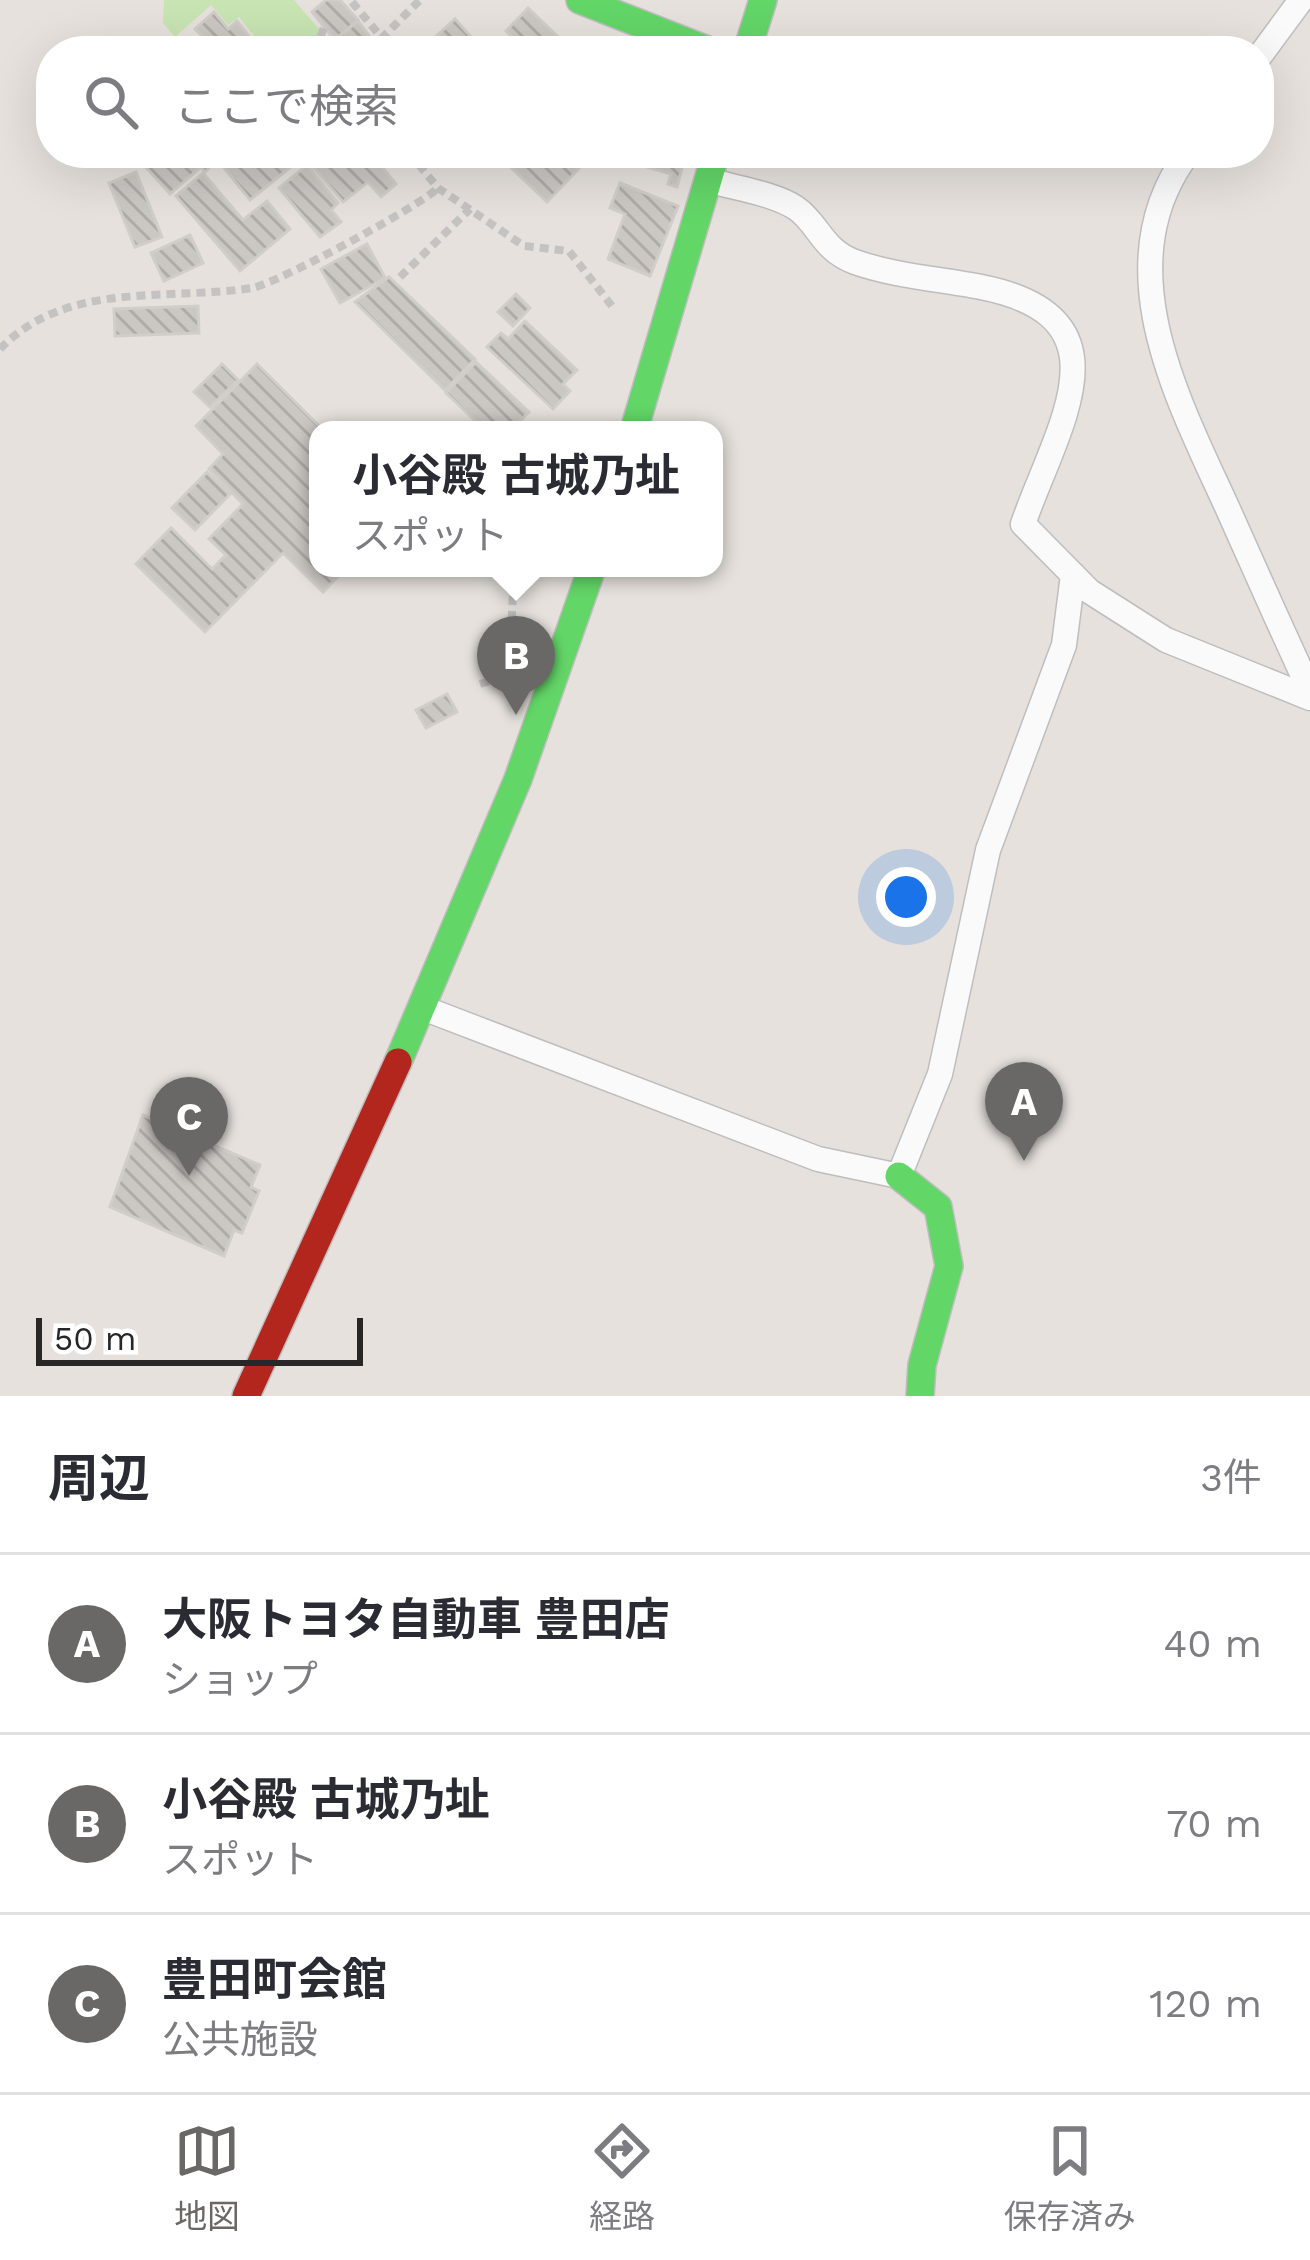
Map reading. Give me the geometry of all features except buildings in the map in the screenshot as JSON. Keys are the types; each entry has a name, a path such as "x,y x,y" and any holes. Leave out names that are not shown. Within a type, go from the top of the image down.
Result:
{"street":[{"path":"580,0 672,36"},
{"path":"752,36 763,0"},
{"path":"637,421 711,168"},
{"path":"246,1396 421,1007 556,685 589,577"},
{"path":"899,1176 938,1208 949,1266 922,1365 920,1396"}],"lane":[{"path":"1274,37 1301,0"},
{"path":"716,168 796,208 823,244 854,262 991,289 1055,314 1074,346 1073,382 1023,524 1089,591 1166,640 1310,695"},
{"path":"1177,168 1165,184 1152,242 1151,296 1163,367 1310,695"},
{"path":"421,1007 818,1159 899,1176 940,1074 988,850 1064,645 1073,574"}],"path":[{"path":"389,36 420,0"},
{"path":"350,3 374,36"},
{"path":"321,36 324,27"},
{"path":"421,168 438,188 524,246 569,251 625,324"},
{"path":"0,350 12,337 68,308 146,293 256,288 438,188"},
{"path":"400,277 470,209"},
{"path":"511,646 514,577"}],"green space":[{"path":"164,0 294,0 325,36 254,36 239,17 228,25 211,5 176,36 163,23"}],"traffic: fast":[{"path":"580,0 672,36"},
{"path":"752,36 763,0"},
{"path":"637,421 712,168"},
{"path":"398,1062 518,779 589,577"},
{"path":"899,1176 938,1207 949,1266 922,1365 920,1396"}],"traffic: jam":[{"path":"246,1396 398,1062"}],"place":[{"name":"小谷殿 古城乃址","path":"516,715"},
{"name":"大阪トヨタ自動車 豊田店","path":"1024,1161"},
{"name":"豊田町会館","path":"189,1176"}]}
